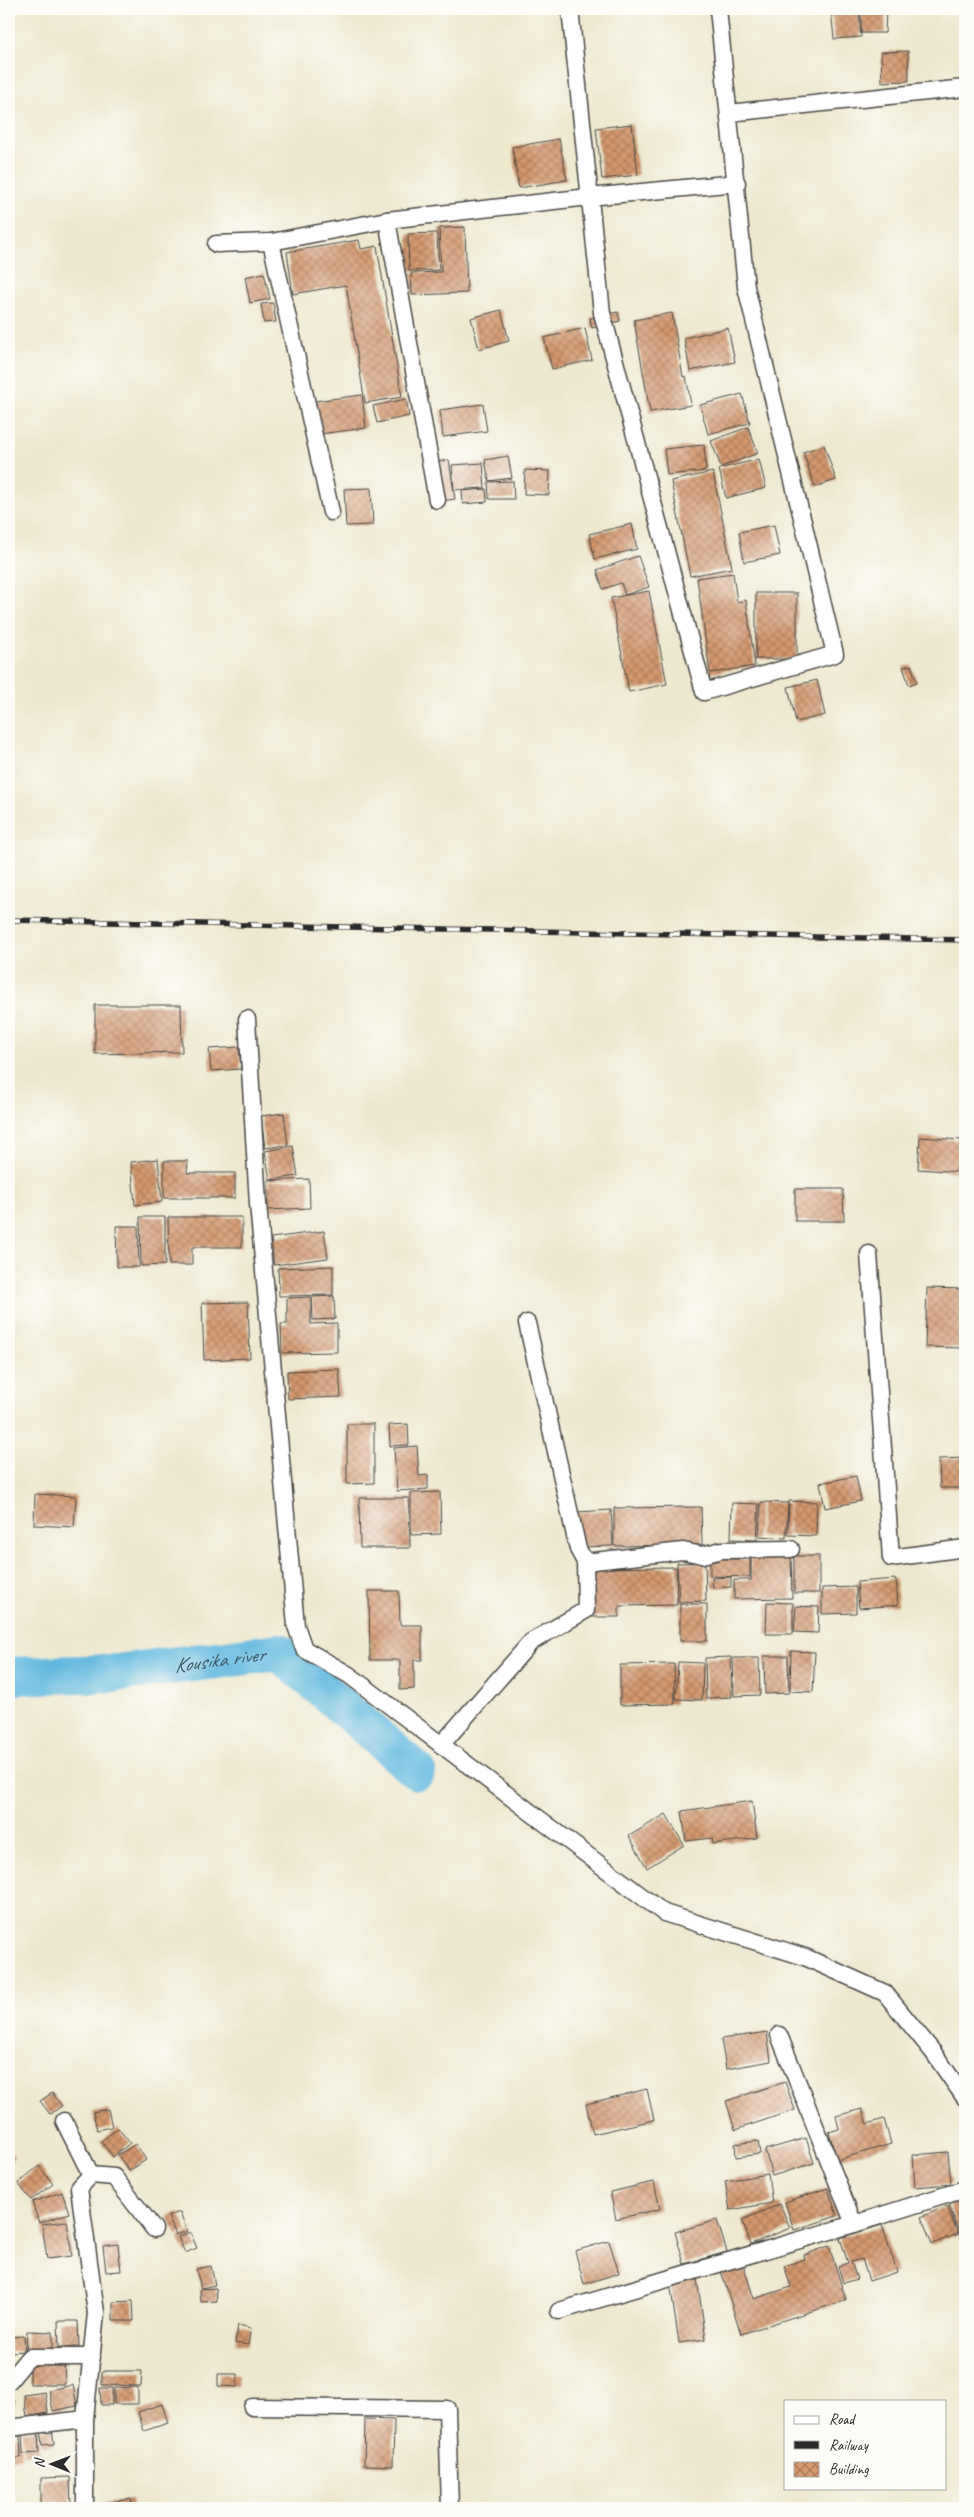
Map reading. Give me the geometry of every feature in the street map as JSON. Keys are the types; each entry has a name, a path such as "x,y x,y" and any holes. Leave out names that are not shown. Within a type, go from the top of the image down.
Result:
{"street":[{"path":"570,9 602,313 704,692 835,654 746,287 718,9"},
{"path":"729,113 965,88"},
{"path":"216,244 271,242 387,220 589,197 737,183"},
{"path":"387,220 437,500"},
{"path":"271,242 330,512"},
{"path":"247,1019 258,1204 296,1626 304,1649 349,1675 664,1913 805,1958 885,1993 933,2052 965,2098"},
{"path":"869,1254 891,1558 965,1548"},
{"path":"441,1745 531,1642 586,1610 585,1562 578,1549 527,1323"},
{"path":"585,1562 683,1551 702,1555 722,1550 791,1549"},
{"path":"779,2035 854,2224"},
{"path":"64,2120 91,2175"},
{"path":"91,2175 114,2178 154,2229"},
{"path":"85,2508 85,2419 96,2313 79,2188 91,2175"},
{"path":"559,2311 854,2224 965,2189"},
{"path":"9,2381 29,2357 92,2357"},
{"path":"252,2407 447,2408 450,2508"},
{"path":"9,2428 85,2419"}],"building":[{"path":"831,9 859,9 861,37 834,39"},
{"path":"861,9 886,9 885,33 861,33"},
{"path":"908,51 909,81 882,82 881,52"},
{"path":"632,124 638,175 602,179 596,128"},
{"path":"559,139 567,180 519,188 512,147"},
{"path":"465,227 467,293 412,295 411,273 441,272 439,228"},
{"path":"437,233 439,270 409,271 408,234"},
{"path":"359,240 361,249 377,246 402,397 365,403 346,285 293,294 287,252"},
{"path":"264,273 270,299 250,303 245,277"},
{"path":"273,303 276,322 264,323 261,304"},
{"path":"501,310 509,341 479,349 471,318"},
{"path":"618,312 620,321 592,328 590,318"},
{"path":"672,313 683,377 686,376 691,405 650,412 634,320"},
{"path":"585,328 592,360 552,369 544,338"},
{"path":"728,328 735,362 690,371 684,338"},
{"path":"742,394 750,423 708,434 700,405"},
{"path":"362,395 366,428 319,434 315,401"},
{"path":"406,399 409,416 377,423 373,406"},
{"path":"483,404 487,431 443,437 440,410"},
{"path":"748,427 758,453 721,467 711,441"},
{"path":"704,445 706,471 667,475 664,449"},
{"path":"824,445 836,480 815,487 803,452"},
{"path":"508,456 512,478 489,481 485,460"},
{"path":"759,459 766,488 726,498 719,469"},
{"path":"449,460 455,499 442,501 436,462"},
{"path":"483,463 485,488 454,490 452,465"},
{"path":"525,470 550,471 549,495 524,494"},
{"path":"713,472 732,568 690,576 671,481"},
{"path":"513,481 514,499 489,499 488,482"},
{"path":"371,488 373,525 346,526 344,489"},
{"path":"486,489 487,502 463,504 462,491"},
{"path":"632,524 637,549 595,559 589,534"},
{"path":"774,525 780,555 744,562 739,532"},
{"path":"638,556 649,587 625,595 621,583 603,589 597,570"},
{"path":"733,573 737,602 746,600 755,666 710,673 697,578"},
{"path":"649,591 667,684 629,692 611,598"},
{"path":"756,593 797,593 797,659 756,659"},
{"path":"911,665 917,682 909,685 903,667"},
{"path":"817,680 825,715 796,722 788,687"},
{"path":"95,1005 181,1005 182,1052 95,1054"},
{"path":"239,1047 241,1069 211,1071 209,1049"},
{"path":"284,1113 288,1145 265,1148 261,1116"},
{"path":"920,1137 962,1140 960,1172 918,1169"},
{"path":"293,1146 298,1176 270,1180 265,1151"},
{"path":"158,1159 162,1202 135,1205 131,1162"},
{"path":"164,1161 188,1161 187,1173 235,1173 235,1198 164,1198"},
{"path":"309,1179 310,1208 268,1210 268,1181"},
{"path":"795,1189 843,1189 844,1221 795,1221"},
{"path":"140,1217 165,1217 165,1265 141,1266"},
{"path":"168,1217 242,1217 242,1247 192,1247 192,1265 169,1265"},
{"path":"116,1226 138,1226 139,1267 117,1267"},
{"path":"324,1231 328,1258 274,1265 271,1238"},
{"path":"333,1266 333,1295 279,1296 278,1268"},
{"path":"927,1288 965,1289 965,1348 925,1347"},
{"path":"334,1296 335,1319 313,1320 312,1297"},
{"path":"311,1297 311,1324 337,1323 337,1352 282,1353 281,1324 287,1324 287,1298"},
{"path":"248,1302 250,1358 204,1360 202,1303"},
{"path":"339,1369 341,1397 288,1399 287,1371"},
{"path":"347,1424 374,1424 374,1483 347,1484"},
{"path":"408,1424 409,1445 390,1446 389,1425"},
{"path":"417,1446 419,1476 428,1475 428,1489 397,1491 394,1448"},
{"path":"965,1458 965,1488 940,1488 939,1459"},
{"path":"856,1476 861,1501 825,1508 820,1483"},
{"path":"440,1492 441,1534 411,1535 411,1493"},
{"path":"35,1494 76,1496 74,1527 34,1525"},
{"path":"359,1498 409,1498 410,1548 360,1548"},
{"path":"789,1501 817,1502 816,1536 788,1535"},
{"path":"761,1502 788,1503 786,1538 759,1536"},
{"path":"732,1503 759,1504 757,1540 731,1539"},
{"path":"701,1507 702,1545 614,1546 614,1508"},
{"path":"611,1510 613,1546 578,1547 577,1512"},
{"path":"791,1555 792,1598 734,1599 734,1580 751,1580 751,1556"},
{"path":"794,1556 819,1556 819,1593 794,1593"},
{"path":"710,1559 750,1559 750,1577 710,1576"},
{"path":"705,1562 706,1601 679,1602 677,1563"},
{"path":"676,1567 677,1605 619,1606 619,1617 592,1617 591,1568"},
{"path":"731,1577 731,1587 713,1588 712,1578"},
{"path":"896,1579 898,1605 859,1608 857,1582"},
{"path":"856,1587 856,1613 822,1614 822,1588"},
{"path":"369,1591 399,1591 400,1625 422,1625 422,1660 414,1660 414,1689 400,1690 400,1660 370,1660"},
{"path":"767,1602 793,1603 793,1634 766,1634"},
{"path":"680,1604 707,1604 707,1641 680,1641"},
{"path":"796,1606 819,1607 818,1633 794,1632"},
{"path":"791,1651 815,1652 813,1692 790,1691"},
{"path":"764,1656 788,1656 789,1693 765,1694"},
{"path":"731,1657 732,1697 706,1698 705,1658"},
{"path":"733,1658 759,1658 760,1695 734,1696"},
{"path":"678,1662 703,1663 702,1700 676,1699"},
{"path":"674,1664 675,1704 620,1705 620,1665"},
{"path":"752,1801 757,1838 713,1844 712,1838 686,1841 682,1811"},
{"path":"666,1814 684,1845 647,1868 629,1836"},
{"path":"767,2032 771,2061 726,2069 721,2039"},
{"path":"785,2082 795,2110 735,2130 726,2101"},
{"path":"647,2089 654,2120 593,2134 586,2104"},
{"path":"52,2093 62,2106 50,2114 40,2101"},
{"path":"108,2109 112,2127 97,2130 93,2112"},
{"path":"862,2109 867,2124 884,2119 891,2144 837,2160 829,2132 839,2129 836,2116"},
{"path":"118,2128 130,2143 113,2157 101,2141"},
{"path":"806,2138 814,2163 772,2176 765,2150"},
{"path":"758,2141 760,2154 736,2157 735,2144"},
{"path":"136,2144 146,2160 129,2171 118,2155"},
{"path":"9,2152 14,2155 9,2165"},
{"path":"948,2152 951,2184 915,2187 913,2155"},
{"path":"39,2166 53,2184 31,2200 18,2183"},
{"path":"768,2174 772,2203 730,2210 725,2181"},
{"path":"654,2182 660,2209 616,2219 610,2192"},
{"path":"828,2188 837,2216 794,2230 785,2202"},
{"path":"62,2192 69,2213 39,2223 32,2202"},
{"path":"965,2199 965,2237 961,2239 949,2205"},
{"path":"780,2204 790,2228 751,2244 742,2220"},
{"path":"947,2206 958,2234 932,2244 921,2217"},
{"path":"180,2212 187,2231 176,2235 168,2216"},
{"path":"717,2220 727,2252 684,2264 675,2232"},
{"path":"67,2221 72,2256 47,2259 42,2224"},
{"path":"882,2225 897,2272 869,2281 862,2259 851,2262 857,2279 843,2283 838,2266 848,2263 840,2238"},
{"path":"190,2232 197,2248 185,2253 178,2237"},
{"path":"609,2241 619,2273 584,2284 575,2251"},
{"path":"118,2244 121,2271 106,2272 103,2246"},
{"path":"829,2246 846,2300 741,2334 721,2271 743,2264 754,2299 791,2287 784,2266 805,2259 804,2255"},
{"path":"211,2266 215,2285 201,2288 196,2269"},
{"path":"697,2279 706,2339 679,2343 670,2283"},
{"path":"216,2288 217,2301 201,2302 200,2289"},
{"path":"133,2301 134,2321 113,2321 113,2302"},
{"path":"58,2321 78,2321 79,2347 59,2347"},
{"path":"238,2325 251,2328 248,2345 235,2343"},
{"path":"27,2331 53,2332 53,2356 26,2355"},
{"path":"24,2336 25,2351 10,2352 9,2337"},
{"path":"30,2360 64,2360 65,2384 30,2384"},
{"path":"102,2371 142,2371 141,2386 102,2385"},
{"path":"218,2374 238,2374 237,2387 218,2386"},
{"path":"73,2385 77,2406 53,2411 49,2390"},
{"path":"138,2387 138,2404 114,2404 114,2388"},
{"path":"100,2388 112,2388 112,2405 101,2405"},
{"path":"45,2392 48,2413 27,2417 24,2395"},
{"path":"9,2400 14,2400 13,2420 9,2420"},
{"path":"162,2404 168,2423 144,2431 138,2412"},
{"path":"365,2419 394,2420 393,2466 364,2465"},
{"path":"52,2428 54,2444 42,2445 40,2430"},
{"path":"38,2430 39,2453 23,2454 22,2431"},
{"path":"9,2436 20,2436 21,2458 9,2458"},
{"path":"70,2477 71,2508 63,2508 62,2505 41,2506 41,2478"},
{"path":"131,2499 133,2508 91,2508 91,2505"},
{"path":"202,2503 224,2506 224,2508 201,2508"}],"waterway":[{"name":"Kousika river","path":"9,1676 116,1673 279,1652 417,1771"}],"railway":[{"path":"9,920 965,940"}]}
